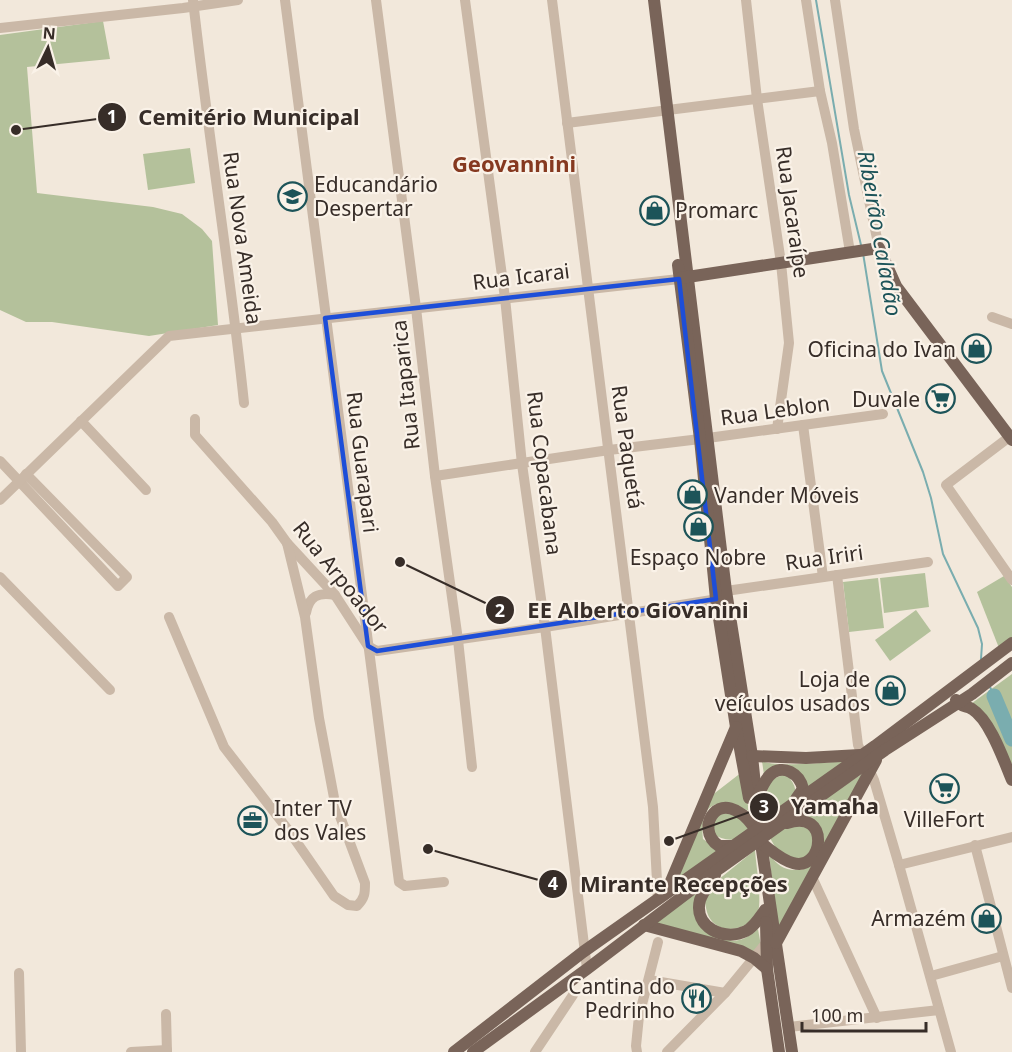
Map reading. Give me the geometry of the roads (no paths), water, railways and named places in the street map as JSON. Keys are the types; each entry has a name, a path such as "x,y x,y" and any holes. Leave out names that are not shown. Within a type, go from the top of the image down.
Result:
{"main road":[{"path":"647,0 664,111"},
{"path":"654,0 664,111 723,596 736,727 769,826 765,910 792,1052"},
{"path":"878,248 896,286 1011,437"},
{"name":"Rua Icarai","path":"683,278 878,248"},
{"path":"723,596 752,756 772,942 767,969 779,1052"},
{"path":"792,804 866,763 955,687 1012,643"},
{"path":"454,1052 584,952 662,897 879,754 943,713 960,705 1012,663"},
{"path":"955,687 955,700 960,705 972,709 992,733 1012,780"},
{"path":"662,897 736,727"},
{"path":"752,756 866,763"},
{"path":"772,942 812,877 866,763"},
{"path":"757,797 771,774 784,770 798,777 803,789 801,794 769,826"},
{"path":"743,844 725,847 714,843 708,826 713,814 723,808 736,810 769,826 799,820 808,822 817,830 819,841 817,850 811,859 802,864 793,863 762,843"},
{"path":"474,1052 720,868 743,844"},
{"path":"720,868 700,898 701,919 706,927 717,933 737,934 753,926 765,910"},
{"path":"644,925 741,951 767,969"}],"street":[{"path":"0,28 188,4 238,0"},
{"name":"Rua Guarapari","path":"285,0 399,882 405,886 444,882"},
{"name":"Rua Itaparica","path":"376,0 416,308 435,476 458,640 472,767"},
{"name":"Rua Copacabana","path":"465,0 505,298 522,464 545,627 587,969"},
{"name":"Rua Paquetá","path":"552,0 630,613 662,897"},
{"name":"Rua Jacaraípe","path":"746,0 757,99 781,263 789,343 777,429"},
{"path":"806,0 820,91 832,142 852,252"},
{"path":"835,0 854,129 878,248"},
{"name":"Rua Nova Ameida","path":"188,4 236,328 244,403"},
{"path":"567,123 820,91"},
{"name":"Rua Icarai","path":"81,421 169,336 683,278"},
{"path":"992,317 1012,324"},
{"name":"Rua Leblon","path":"435,476 609,450 883,414"},
{"name":"Rua Arpoador","path":"195,419 195,435 335,595 368,646 377,651 545,627 723,596"},
{"path":"0,500 81,421 146,490"},
{"path":"803,425 824,577"},
{"path":"1011,437 946,485 1012,580"},
{"path":"0,461 22,478 127,577 118,586 22,478"},
{"path":"169,617 224,747 289,831 334,896 348,905 357,906 363,900 365,883 335,803 318,718 305,617 288,543"},
{"name":"Rua Iriri","path":"723,596 824,577 928,562"},
{"path":"837,575 858,745 899,864 951,1052"},
{"path":"0,577 110,690"},
{"path":"305,617 308,602 317,595 326,593 335,595"},
{"path":"899,864 1012,837"},
{"path":"975,845 1012,988"},
{"path":"812,877 877,1018"},
{"path":"638,1052 636,1046 639,1016 658,942"},
{"path":"667,1052 726,993 754,958 772,942"},
{"path":"931,976 1003,956"},
{"path":"18,973 21,1052"},
{"path":"649,980 726,993"},
{"path":"535,1052 573,995"},
{"path":"789,1027 939,1010"},
{"path":"131,1052 167,1051 165,1014"}],"waterway":[{"name":"Ribeirão Caladão","path":"816,0 849,195 861,245"},
{"name":"Ribeirão Caladão","path":"863,253 882,371 923,472 943,554 978,628 982,644 981,659"},
{"name":"Ribeirão Caladão","path":"990,687 994,696"},
{"name":"Ribeirão Caladão","path":"994,696 1012,739"}],"place":[{"name":"Cemitério Municipal","path":"16,130"},
{"name":"Educandário Despertar","path":"293,196"},
{"name":"Promarc","path":"654,210"},
{"name":"Oficina do Ivan","path":"977,349"},
{"name":"Duvale","path":"941,399"},
{"name":"Vander Móveis","path":"693,495"},
{"name":"Espaço Nobre","path":"698,526"},
{"name":"EE Alberto Giovanini","path":"400,562"},
{"name":"Loja de veículos usados","path":"891,691"},
{"name":"VilleFort","path":"944,788"},
{"name":"Inter TV dos Vales","path":"253,820"},
{"name":"Yamaha","path":"669,841"},
{"name":"Mirante Recepções","path":"428,849"},
{"name":"Armazém","path":"987,918"},
{"name":"Cantina do Pedrinho","path":"696,998"}],"district":[{"name":"Geovannini","path":"514,163"}]}
